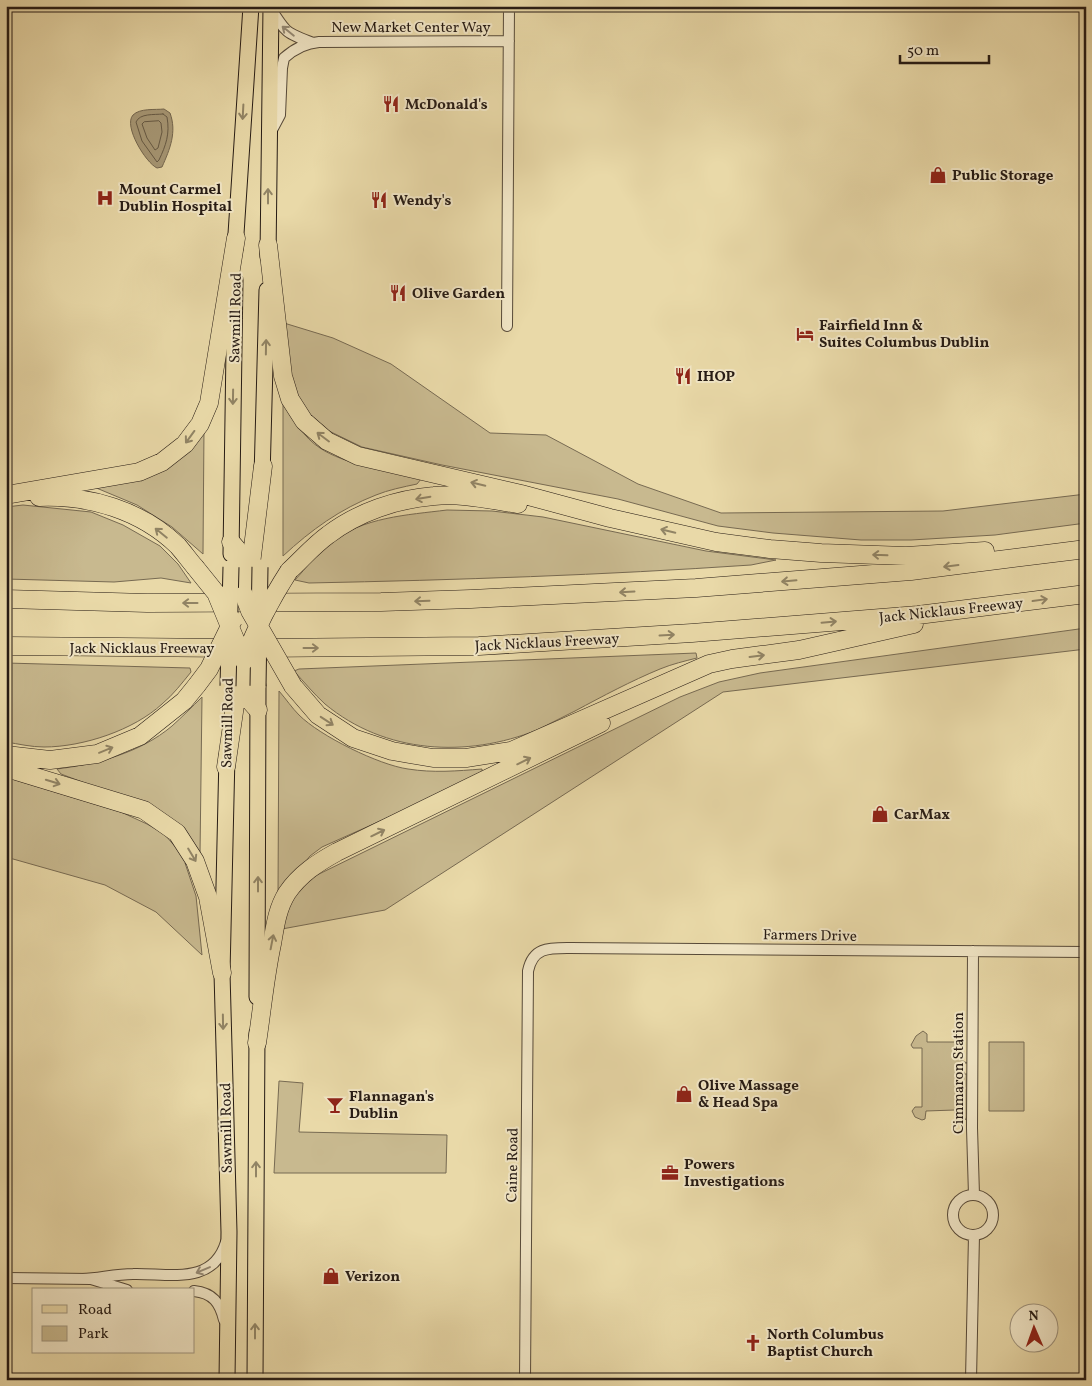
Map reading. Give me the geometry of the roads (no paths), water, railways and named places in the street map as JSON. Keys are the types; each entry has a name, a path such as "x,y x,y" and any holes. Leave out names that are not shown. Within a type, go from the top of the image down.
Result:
{"highway":[{"path":"6,496 139,472 162,462 185,444 200,424 210,403 236,238"},
{"path":"268,245 283,376 290,399 304,421 327,441 358,456 716,542 770,549 906,556 1086,545"},
{"path":"6,755 50,760 97,754 140,736 184,701 209,669 238,612 244,594 245,567 263,466"},
{"path":"6,496 82,498 123,510 153,526 178,546 216,593 244,661"},
{"path":"226,766 243,686 244,661 259,626 277,589 289,571 328,535 361,514 398,502 435,496 470,497 610,518"},
{"path":"231,542 237,549 245,567"},
{"path":"6,599 147,603 372,602 490,598 696,588 911,571 1086,549"},
{"path":"244,594 250,611 293,686 318,715 352,738 392,751 433,758 466,758 511,751 709,664 800,650 995,606"},
{"name":"Jack Nicklaus Freeway","path":"6,646 153,648 479,646 692,633 918,615 1086,594"},
{"path":"243,686 250,701 258,710"},
{"path":"257,1043 278,913 286,895 295,883 314,865 607,720 652,689"},
{"path":"6,768 144,810 177,833 195,861 208,897 222,973"}],"main road":[{"name":"Sawmill Road","path":"231,542 236,238 251,6"},
{"name":"Sawmill Road","path":"263,466 271,7"},
{"name":"Sawmill Road","path":"243,686 230,626 245,567"},
{"name":"Sawmill Road","path":"243,686 259,626 245,567"},
{"name":"Sawmill Road","path":"255,1380 258,710"},
{"name":"Sawmill Road","path":"226,766 222,973 228,1232 227,1380"}],"street":[{"name":"New Market Center Way","path":"507,326 509,6"},
{"name":"New Market Center Way","path":"271,7 282,27 290,34 313,42 509,41"},
{"name":"New Market Center Way","path":"269,137 280,115 284,58 299,48 313,42"},
{"name":"Farmers Drive","path":"536,954 550,948 1086,952"},
{"name":"Cimmaron Station","path":"973,951 972,1128 974,1195"},
{"name":"Caine Road","path":"525,1380 528,971 530,962 536,954"},
{"path":"974,1195 980,1196 990,1204 993,1215 989,1227 980,1234 974,1235 963,1233 959,1229 953,1214 956,1204 960,1200 974,1195"},
{"path":"83,1279 128,1274 181,1275 198,1273 210,1267 219,1258 228,1232"},
{"path":"971,1380 974,1235"},
{"path":"6,1278 97,1280 121,1288"},
{"path":"195,1291 210,1295 220,1305 228,1345"}],"water":[{"path":"164,109 170,113 173,134 162,167 157,168 147,159 137,144 131,127 131,120 133,115 140,111"}],"place":[{"name":"McDonald's","path":"391,104"},
{"name":"Public Storage","path":"938,175"},
{"name":"Mount Carmel Dublin Hospital","path":"105,198"},
{"name":"Wendy's","path":"379,200"},
{"name":"Olive Garden","path":"398,293"},
{"name":"Fairfield Inn & Suites Columbus Dublin","path":"805,334"},
{"name":"IHOP","path":"683,376"},
{"name":"CarMax","path":"880,814"},
{"name":"Olive Massage & Head Spa","path":"684,1094"},
{"name":"Flannagan's Dublin","path":"335,1105"},
{"name":"Powers Investigations","path":"670,1173"},
{"name":"Verizon","path":"331,1276"},
{"name":"North Columbus Baptist Church","path":"753,1343"}]}
